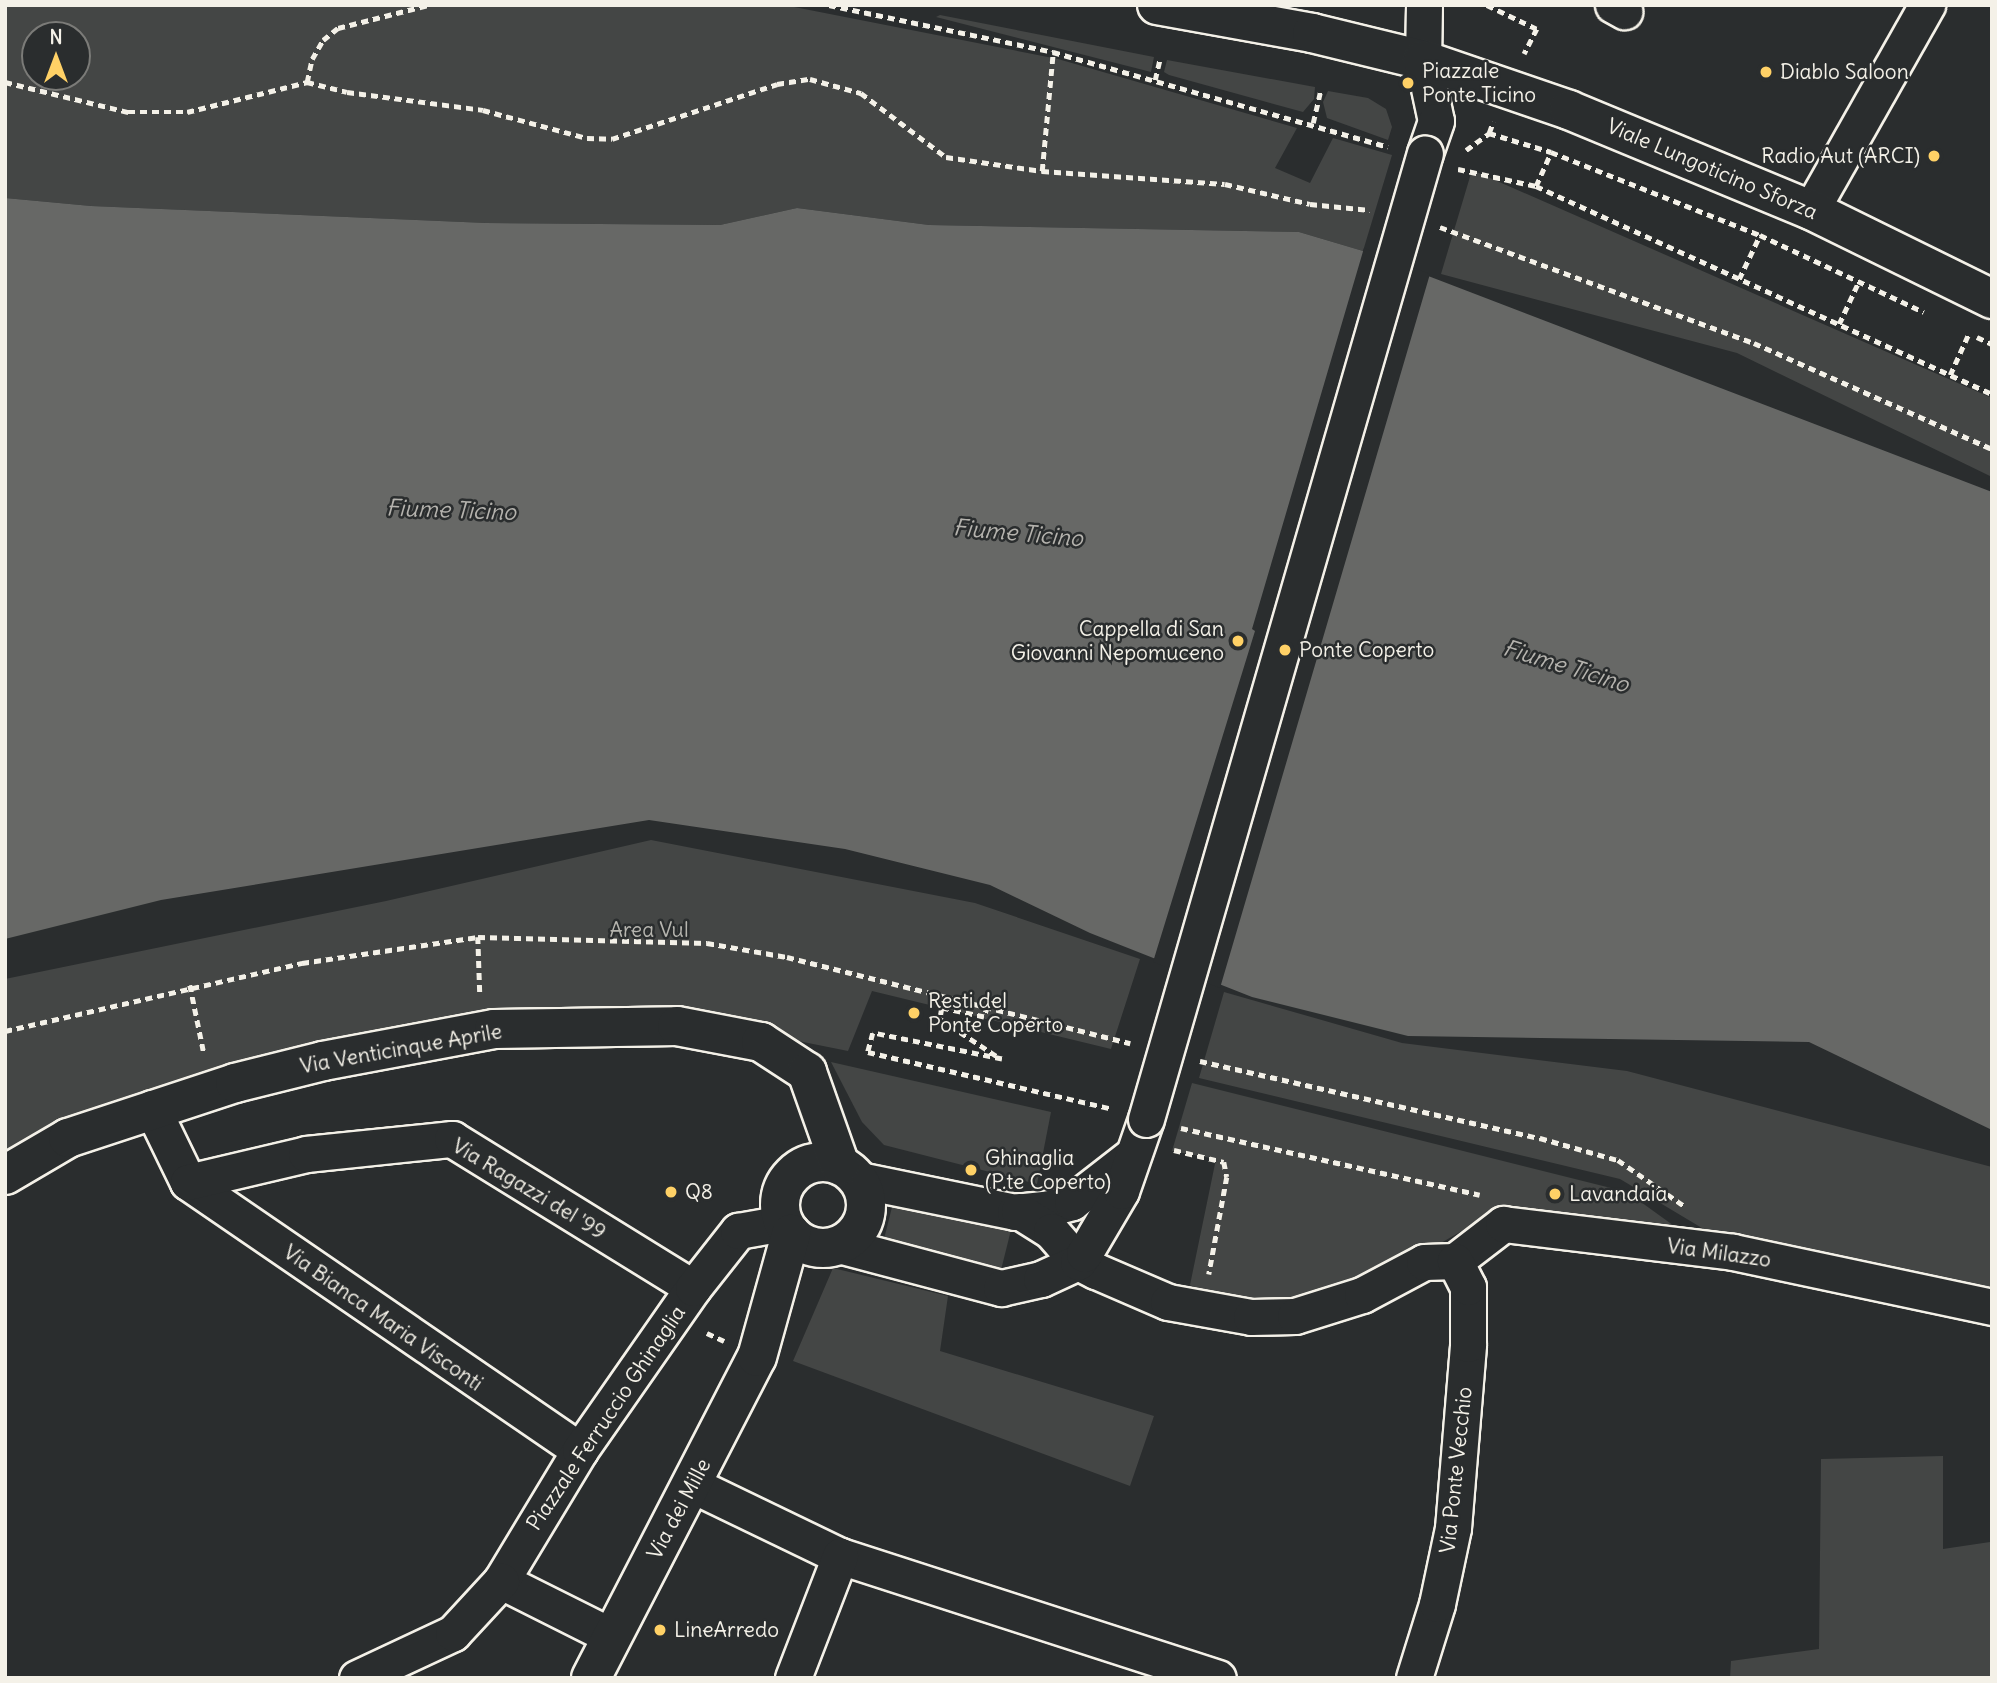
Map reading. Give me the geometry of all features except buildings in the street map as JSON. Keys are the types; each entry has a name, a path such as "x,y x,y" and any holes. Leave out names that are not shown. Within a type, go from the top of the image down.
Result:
{"street":[{"name":"Viale Lungoticino Sforza","path":"1157,5 1312,33 1423,60 1569,110 1811,210 1992,299"},
{"path":"1424,5 1423,60 1436,121 1136,1150 1121,1191 1077,1262 1041,1279 1001,1288 833,1247 804,1244 787,1229 779,1210 784,1184 803,1166 829,1161 850,1172 1018,1211 1051,1231 1077,1262 1168,1302 1251,1317 1295,1316 1362,1295 1424,1262 1455,1261"},
{"path":"1811,210 1927,5"},
{"name":"Via Venticinque Aprile","path":"5,1175 68,1138 211,1090 323,1061 481,1032 677,1026 761,1042 807,1072"},
{"path":"803,1166 807,1072"},
{"path":"807,1072 850,1172 865,1191 865,1217 850,1239 833,1247"},
{"path":"152,1108 188,1182"},
{"name":"Via Ragazzi del '99","path":"188,1182 306,1154 452,1139 684,1301"},
{"path":"1018,1211 1072,1202 1101,1184 1136,1150"},
{"name":"Via Bianca Maria Visconti","path":"188,1182 580,1450"},
{"path":"1077,1262 1076,1234 1101,1184"},
{"name":"Via Milazzo","path":"1455,1261 1503,1224 1733,1252 1992,1307"},
{"name":"Piazzale Ferruccio Ghinaglia","path":"357,1678 453,1633 501,1581 580,1450 684,1301 738,1231 787,1229"},
{"name":"Via dei Mille","path":"761,1348 787,1229"},
{"name":"Via dei Mille","path":"591,1678 693,1485 761,1348 833,1247"},
{"name":"Via Ponte Vecchio","path":"1414,1678 1437,1604 1453,1528 1468,1344 1468,1287 1455,1261"},
{"path":"693,1485 840,1556 1218,1678"},
{"path":"793,1678 840,1556"},
{"path":"501,1581 611,1636"}],"path":[{"path":"307,82 312,58 338,28 428,5"},
{"path":"830,5 1053,52 1313,122 1536,187 1992,394"},
{"path":"1042,171 1053,52"},
{"path":"1155,80 1160,58"},
{"path":"5,82 118,110 187,113 307,82 346,92 483,110 587,138 612,139 777,84 810,79 861,93 946,157 1042,171 1225,184 1310,204 1375,211"},
{"path":"1313,122 1321,89"},
{"path":"1489,133 1551,152 1760,235 1932,316"},
{"path":"1536,187 1551,152"},
{"path":"1438,226 1754,343 1992,449"},
{"path":"1739,279 1760,235"},
{"path":"1839,324 1859,281"},
{"path":"1956,327 1992,344"},
{"path":"1950,375 1969,333"},
{"path":"478,937 481,1032"},
{"path":"5,1031 190,985 302,963 478,937 707,943 788,957 1136,1045"},
{"path":"190,985 211,1090"},
{"path":"988,1006 984,1017 942,1008 940,1019 1002,1059 873,1033 868,1052 1088,1100 1117,1111"},
{"path":"1189,1059 1540,1138 1618,1160 1722,1231 1733,1252"},
{"path":"1179,1128 1485,1196"},
{"path":"1170,1138 1168,1149 1224,1162 1227,1177 1209,1283"},
{"path":"684,1301 761,1348"}],"green space":[{"path":"5,5 784,5 1058,59 1297,128 1275,168 1310,183 1333,138 1392,155 1363,251 1299,232 929,225 797,208 720,225 486,223 91,206 5,198"},
{"path":"940,15 1154,57 1151,72 936,17"},
{"path":"1167,60 1315,87 1314,99 1303,112 1169,75 1164,72"},
{"path":"1328,91 1368,98 1386,109 1392,127 1388,140 1327,118 1323,102"},
{"path":"1472,170 1992,398 1992,477 1737,353 1441,274"},
{"name":"Area Vul","path":"651,840 975,903 1140,959 1111,1049 872,991 848,1051 673,1016 481,1019 5,1168 5,979 386,901"},
{"path":"1224,992 1402,1043 1627,1071 1992,1167 1992,1291 1707,1231 1620,1179 1199,1078"},
{"path":"831,1062 1051,1112 1037,1184 884,1145 862,1122"},
{"path":"1192,1083 1627,1192 1695,1241 1491,1214 1415,1258 1293,1308 1230,1305 1190,1285 1216,1159 1172,1151"},
{"path":"894,1199 1011,1228 1001,1268 884,1239"},
{"path":"833,1268 948,1296 940,1351 1154,1416 1130,1486 793,1361"},
{"path":"1943,1456 1943,1549 1990,1542 1992,1678 1730,1678 1731,1661 1819,1649 1821,1459"}],"water":[{"name":"Fiume Ticino","path":"5,198 91,206 486,223 720,225 797,208 929,225 1299,232 1363,251 1992,492 1992,1130 1809,1042 1408,1036 1252,997 1090,933 990,885 845,849 649,820 161,900 5,939"}],"pier":[{"name":"Ponte Coperto","path":"1364,248 1430,274 1220,988 1153,962 1255,631 1252,629"}],"place":[{"name":"Diablo Saloon","path":"1766,72"},
{"name":"Piazzale Ponte Ticino","path":"1408,83"},
{"name":"Radio Aut (ARCI)","path":"1934,156"},
{"name":"Cappella di San Giovanni Nepomuceno","path":"1238,641"},
{"name":"Ponte Coperto","path":"1285,650"},
{"name":"Resti del Ponte Coperto","path":"914,1013"},
{"name":"Ghinaglia (P.te Coperto)","path":"971,1170"},
{"name":"Q8","path":"671,1192"},
{"name":"Lavandaia","path":"1555,1194"},
{"name":"LineArredo","path":"660,1630"}]}
